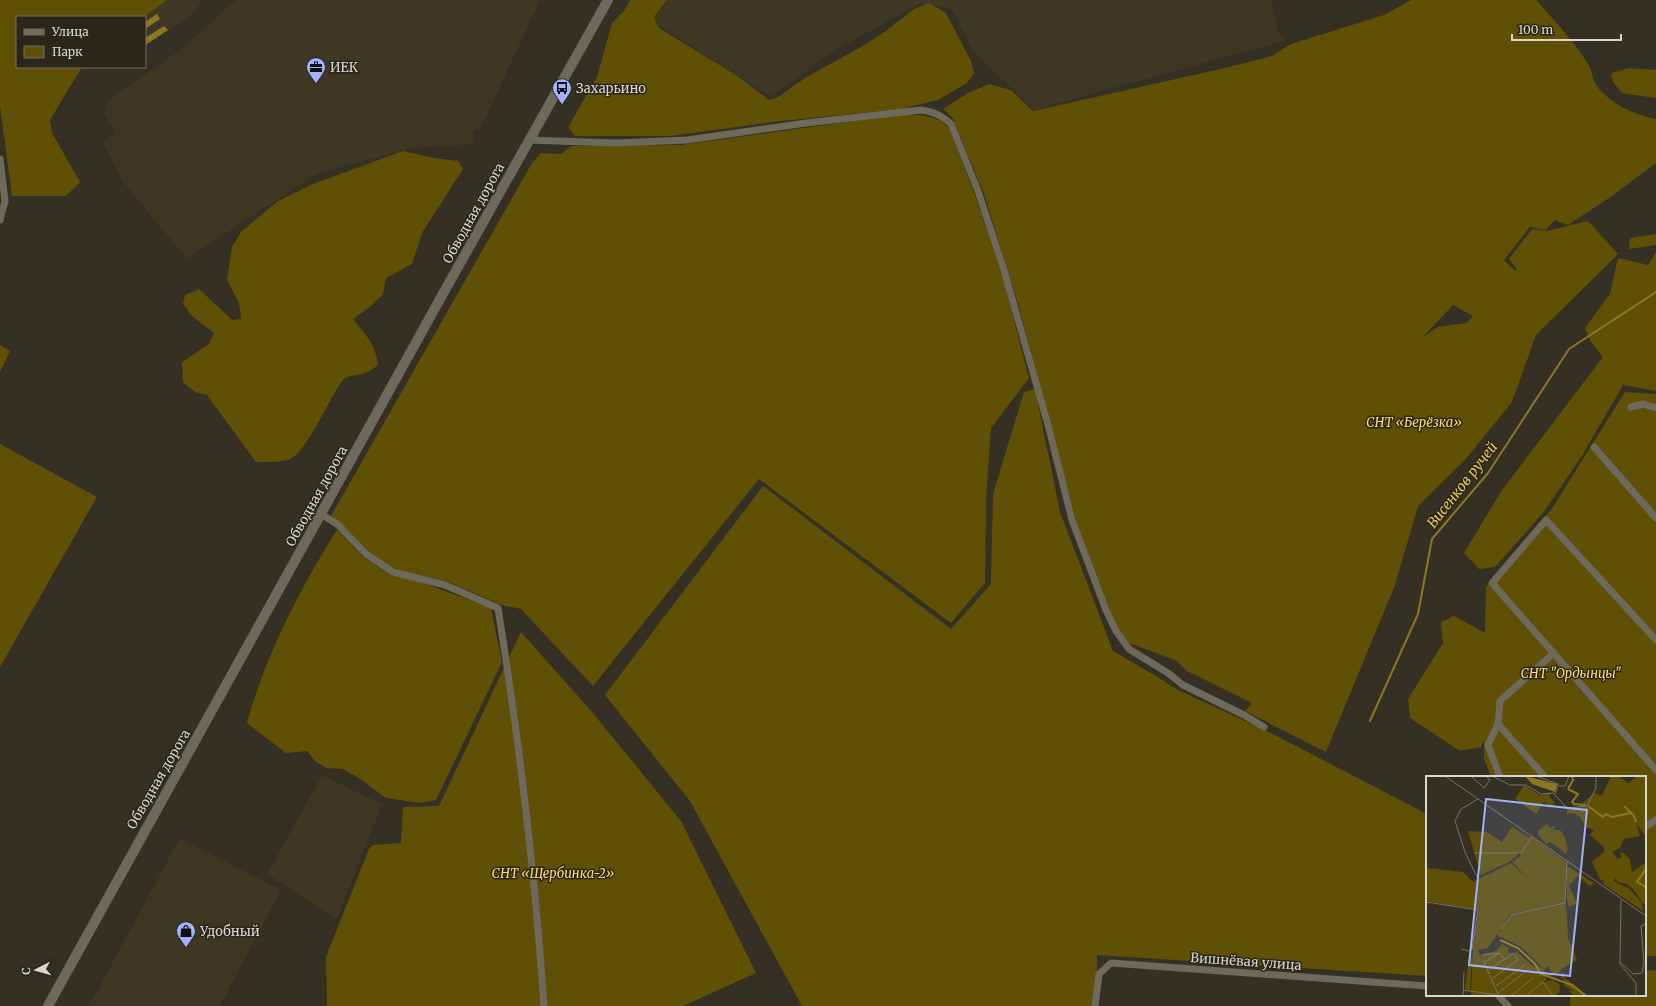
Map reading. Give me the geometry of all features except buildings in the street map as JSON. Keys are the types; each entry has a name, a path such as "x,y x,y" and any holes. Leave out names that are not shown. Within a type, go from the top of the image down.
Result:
{"main road":[{"name":"Обводная дорога","path":"48,1006 140,837 528,140 608,0"}],"street":[{"path":"528,140 616,143 687,140 806,123 921,110 933,112 942,116 951,124 978,191 1004,270 1026,346 1072,520 1106,610 1116,631 1129,649 1168,673 1183,685 1244,715 1264,727"},
{"path":"0,159 5,201 0,220"},
{"path":"1631,407 1643,404 1656,408"},
{"path":"1594,447 1656,518"},
{"path":"321,514 337,524 366,554 393,572 445,585 498,608 514,704 537,906 544,1006"},
{"path":"1656,640 1546,520 1492,583 1656,770"},
{"path":"1500,776 1488,745 1498,724 1500,701 1554,653"},
{"path":"1498,724 1544,776"},
{"path":"1646,826 1656,820"},
{"name":"Вишнёвая улица","path":"1095,1006 1100,974 1111,963 1426,986"},
{"path":"1499,996 1508,1006"}],"shaded area":[{"path":"167,0 202,0 193,15 146,46 145,16"},
{"path":"236,0 540,0 480,130 473,131 475,144 410,148 316,174 187,259 123,182 103,142 116,132 104,113 109,100 180,50"},
{"path":"668,0 1272,0 1278,32 1287,40 1034,110 972,50 952,9 921,3 831,53 771,97 652,21"},
{"path":"157,14 160,19 146,28 146,21"},
{"path":"164,26 168,30 146,44 146,37"},
{"path":"322,775 382,804 337,919 267,874"},
{"name":"Удобный","path":"180,838 281,890 220,1006 89,1006"}],"green space":[{"path":"0,0 167,0 145,16 16,16 16,68 81,68 50,120 52,133 80,182 66,196 12,196 0,106"},
{"path":"630,0 667,0 654,17 659,28 736,75 769,100 778,97 805,78 861,47 883,33 914,9 929,3 946,13 971,61 974,73 967,83 938,100 901,109 781,121 670,136 575,136 568,127 597,77 612,23 624,11"},
{"name":"СНТ «Берёзка»","path":"1411,0 1536,0 1564,31 1582,55 1589,66 1596,85 1601,91 1615,103 1639,115 1656,119 1656,163 1609,198 1568,225 1555,220 1546,230 1530,227 1504,260 1515,271 1517,269 1509,259 1532,229 1547,231 1588,221 1618,254 1536,335 1512,402 1465,460 1418,506 1395,585 1326,752 1245,711 1252,703 1187,671 1175,660 1129,643 1115,624 1078,528 1019,307 984,194 952,117 943,109 968,93 989,84 1011,90 1033,111 1272,56 1291,44 1384,15","holes":["1453,305 1473,316 1467,323 1438,327 1423,337"]},
{"path":"1629,68 1656,70 1656,98 1622,93 1613,82 1611,73"},
{"path":"905,114 930,117 940,120 949,128 975,195 1003,277 1029,378 991,428 986,499 985,583 951,623 759,479 593,686 521,609 502,605 446,581 401,571 390,566 365,549 331,516 532,163 541,153 561,154 571,146 681,145"},
{"path":"403,151 434,158 458,161 463,169 422,233 412,264 386,278 383,294 370,307 353,319 366,335 375,350 378,365 372,370 347,377 342,381 311,435 297,454 290,459 282,461 256,462 207,395 195,392 183,382 182,362 209,344 214,333 192,316 183,304 185,295 199,289 232,320 241,319 239,303 227,280 232,247 241,232 278,201 313,184"},
{"path":"1656,234 1656,245 1629,249 1630,238"},
{"path":"1656,252 1656,391 1623,385 1582,456 1543,513 1495,567 1479,569 1464,553 1502,490 1603,357 1591,342 1585,328 1610,294 1618,258 1648,265"},
{"path":"0,345 10,351 0,372"},
{"path":"1035,389 1060,512 1113,651 1176,689 1267,731 1426,813 1426,976 1097,955 1096,1006 802,1006 690,801 605,695 763,486 951,629 991,584 993,494 1024,392"},
{"name":"СНТ \"Ордынцы\"","path":"1625,392 1656,394 1656,956 1646,956 1646,776 1491,776 1484,759 1484,740 1481,747 1460,751 1410,718 1408,699 1443,643 1441,622 1454,616 1485,633 1486,587 1551,510"},
{"path":"0,444 97,497 0,667"},
{"path":"337,530 363,557 386,572 418,581 491,608 502,662 436,800 420,803 386,798 359,778 343,769 327,768 316,762 307,751 286,753 247,723 264,672 285,623 297,599"},
{"name":"СНТ «Щербинка-2»","path":"521,632 592,712 681,821 756,973 683,1006 327,1006 326,957 369,849 373,845 401,843 403,807 439,806"},
{"path":"1656,970 1656,1006 1570,1006 1570,996 1646,996 1646,971"}],"waterway":[{"name":"Висенков ручей","path":"1370,721 1418,614 1432,539 1488,473 1569,349 1656,292"}],"place":[{"name":"ИЕК","path":"316,84"},
{"name":"Захарьино","path":"562,105"},
{"name":"Удобный","path":"186,948"}]}
